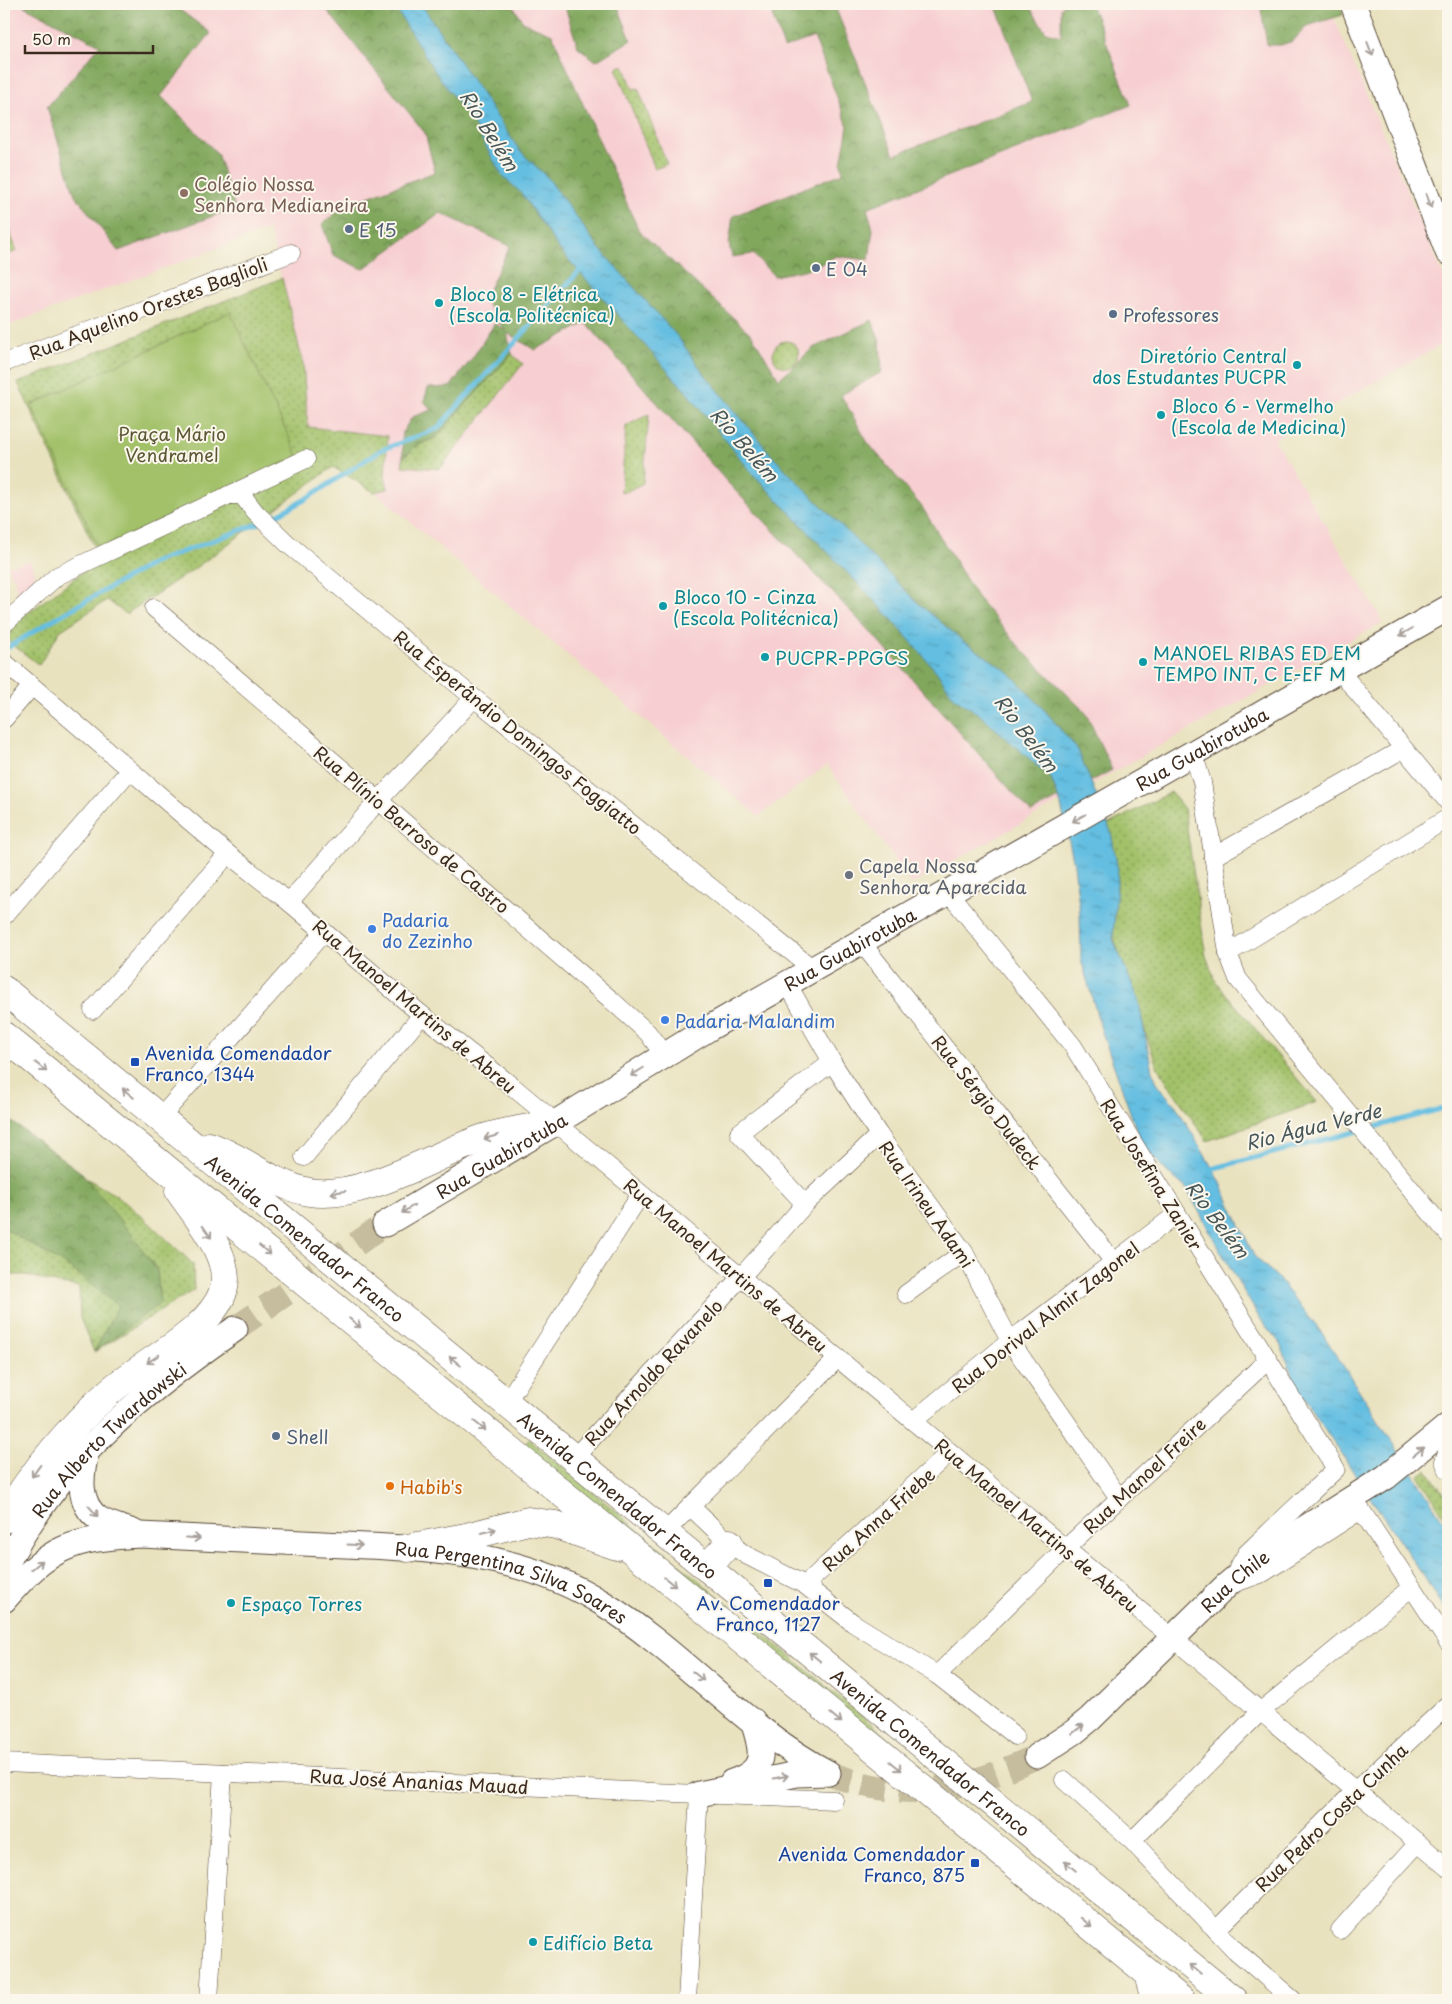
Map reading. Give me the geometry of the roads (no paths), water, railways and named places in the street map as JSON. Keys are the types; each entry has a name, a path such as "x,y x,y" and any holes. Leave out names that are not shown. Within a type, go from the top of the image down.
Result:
{"highway":[{"name":"Avenida Comendador Franco","path":"4,990 1233,2000"},
{"name":"Avenida Comendador Franco","path":"4,1036 1181,2000"},
{"path":"170,1127 224,1151 270,1178 290,1187 309,1192 327,1193 346,1191 367,1185 480,1140 556,1123"},
{"path":"4,1519 37,1469 60,1441 109,1392 190,1333 215,1307 223,1291 224,1275 221,1258 212,1239 160,1163"},
{"path":"407,1548 466,1537 528,1521 556,1525 632,1551"},
{"path":"707,1568 729,1543"}],"main road":[{"path":"1353,4 1448,252"},
{"name":"Rua Guabirotuba","path":"385,1224 787,983 1448,608"},
{"name":"Rua Alberto Twardowski","path":"4,1569 43,1503 87,1449 140,1401 235,1329"},
{"name":"Rua Chile","path":"1038,1756 1090,1719 1227,1585 1277,1546 1386,1477 1448,1426"},
{"name":"Rua Pergentina Silva Soares","path":"87,1449 82,1471 82,1488 88,1508 99,1519 141,1535"},
{"name":"Rua Pergentina Silva Soares","path":"4,1600 31,1570 42,1561 63,1548 83,1541 105,1537 141,1535 407,1548 494,1559 534,1570 579,1589 628,1620 753,1721 804,1760 828,1773 797,1774 699,1794"},
{"path":"699,1794 741,1779 752,1773 759,1765 761,1752 753,1721"}],"street":[{"name":"Rua Aquelino Orestes Baglioli","path":"4,363 292,253"},
{"path":"4,624 57,576 306,459"},
{"name":"Rua Esperândio Domingos Foggiatto","path":"228,495 242,495 270,529 474,698 813,969"},
{"name":"Rua Plínio Barroso de Castro","path":"154,608 609,998 648,1033 664,1055"},
{"name":"Rua Manoel Martins de Abreu","path":"4,662 228,854 289,902 422,1015 556,1123 1448,1868"},
{"path":"1339,670 1403,750 1448,802"},
{"path":"4,719 27,682"},
{"path":"289,902 378,801 474,698"},
{"path":"1213,857 1403,750"},
{"path":"1193,753 1202,782 1228,952 1238,979 1448,1234"},
{"path":"4,916 129,771"},
{"path":"1228,952 1448,818"},
{"path":"93,1010 228,854"},
{"name":"Rua Josefina Zanier","path":"948,892 1073,1046 1336,1470 1247,1553 1227,1585"},
{"path":"170,1127 324,932"},
{"name":"Rua Sérgio Dudeck","path":"861,942 1114,1262"},
{"name":"Rua Irineu Adami","path":"787,983 832,1062 879,1135 964,1252 1010,1341 1119,1498"},
{"path":"304,1157 422,1015"},
{"path":"805,1204 739,1133 832,1062"},
{"name":"Rua Arnoldo Ravanelo","path":"574,1458 741,1278 805,1204 879,1135"},
{"path":"506,1403 641,1194"},
{"name":"Rua Dorival Almir Zagonel","path":"913,1421 1010,1341 1177,1214"},
{"path":"906,1294 964,1252"},
{"path":"664,1533 838,1358"},
{"name":"Rua Manoel Freire","path":"937,1675 1066,1548 1268,1360"},
{"path":"1448,1449 1444,1461 1448,1470"},
{"name":"Rua Anna Friebe","path":"805,1585 950,1452"},
{"name":"Avenida Comendador Franco","path":"691,1507 729,1543 746,1556 805,1585 853,1623 937,1675 1015,1736"},
{"path":"1227,1585 1263,1573 1362,1510 1448,1642"},
{"path":"1132,1841 1261,1711 1412,1587"},
{"name":"Rua Pedro Costa Cunha","path":"1216,1930 1356,1790 1448,1705"},
{"name":"Rua José Ananias Mauad","path":"4,1763 834,1800"},
{"path":"210,2000 224,1773"},
{"path":"1064,1780 1132,1841 1246,1961 1293,2000"},
{"path":"687,2000 699,1794"},
{"path":"1340,1930 1418,1843"},
{"path":"1141,1968 1150,2000"}],"water":[{"name":"Rio Belém","path":"393,4 421,4 520,151 548,178 598,247 677,336 703,372 773,457 918,603 963,641 1009,672 1078,750 1111,832 1118,870 1113,939 1138,998 1152,1071 1159,1087 1176,1106 1220,1181 1254,1256 1277,1277 1324,1336 1448,1528 1448,1613 1298,1389 1280,1343 1260,1319 1187,1189 1165,1170 1141,1143 1102,1032 1081,959 1080,913 1074,864 1061,805 1051,778 980,715 954,697 936,671 889,616 754,475 684,389 559,249 521,193 501,174 474,125 434,70"}],"waterway":[{"path":"268,520 306,499 381,450 437,429 583,267"},
{"path":"4,650 54,619 155,562 260,523"},
{"name":"Rio Água Verde","path":"1367,1129 1448,1107"},
{"name":"Rio Água Verde","path":"1207,1170 1358,1131"}],"tunnel":[{"path":"235,1329 385,1224"},
{"path":"828,1773 857,1783 884,1788 934,1789 984,1778 1037,1756"}],"place":[{"name":"Colégio Nossa Senhora Medianeira","path":"184,193"},
{"name":"E 15","path":"349,229"},
{"name":"E 04","path":"816,268"},
{"name":"Bloco 8 - Elétrica (Escola Politécnica)","path":"439,303"},
{"name":"Professores","path":"1113,314"},
{"name":"Diretório Central dos Estudantes PUCPR","path":"1297,365"},
{"name":"Bloco 6 - Vermelho (Escola de Medicina)","path":"1161,415"},
{"name":"Bloco 10 - Cinza (Escola Politécnica)","path":"663,606"},
{"name":"PUCPR-PPGCS","path":"765,657"},
{"name":"MANOEL RIBAS ED EM TEMPO INT, C E-EF M","path":"1143,662"},
{"name":"Capela Nossa Senhora Aparecida","path":"849,875"},
{"name":"Padaria do Zezinho","path":"372,929"},
{"name":"Padaria Malandim","path":"665,1020"},
{"name":"Avenida Comendador Franco, 1344","path":"135,1062"},
{"name":"Shell","path":"276,1436"},
{"name":"Habib's","path":"390,1486"},
{"name":"Av. Comendador Franco, 1127","path":"768,1583"},
{"name":"Espaço Torres","path":"231,1603"},
{"name":"Avenida Comendador Franco, 875","path":"975,1863"},
{"name":"Edifício Beta","path":"533,1942"}],"park label":[{"name":"Praça Mário Vendramel","path":"172,443"}]}
